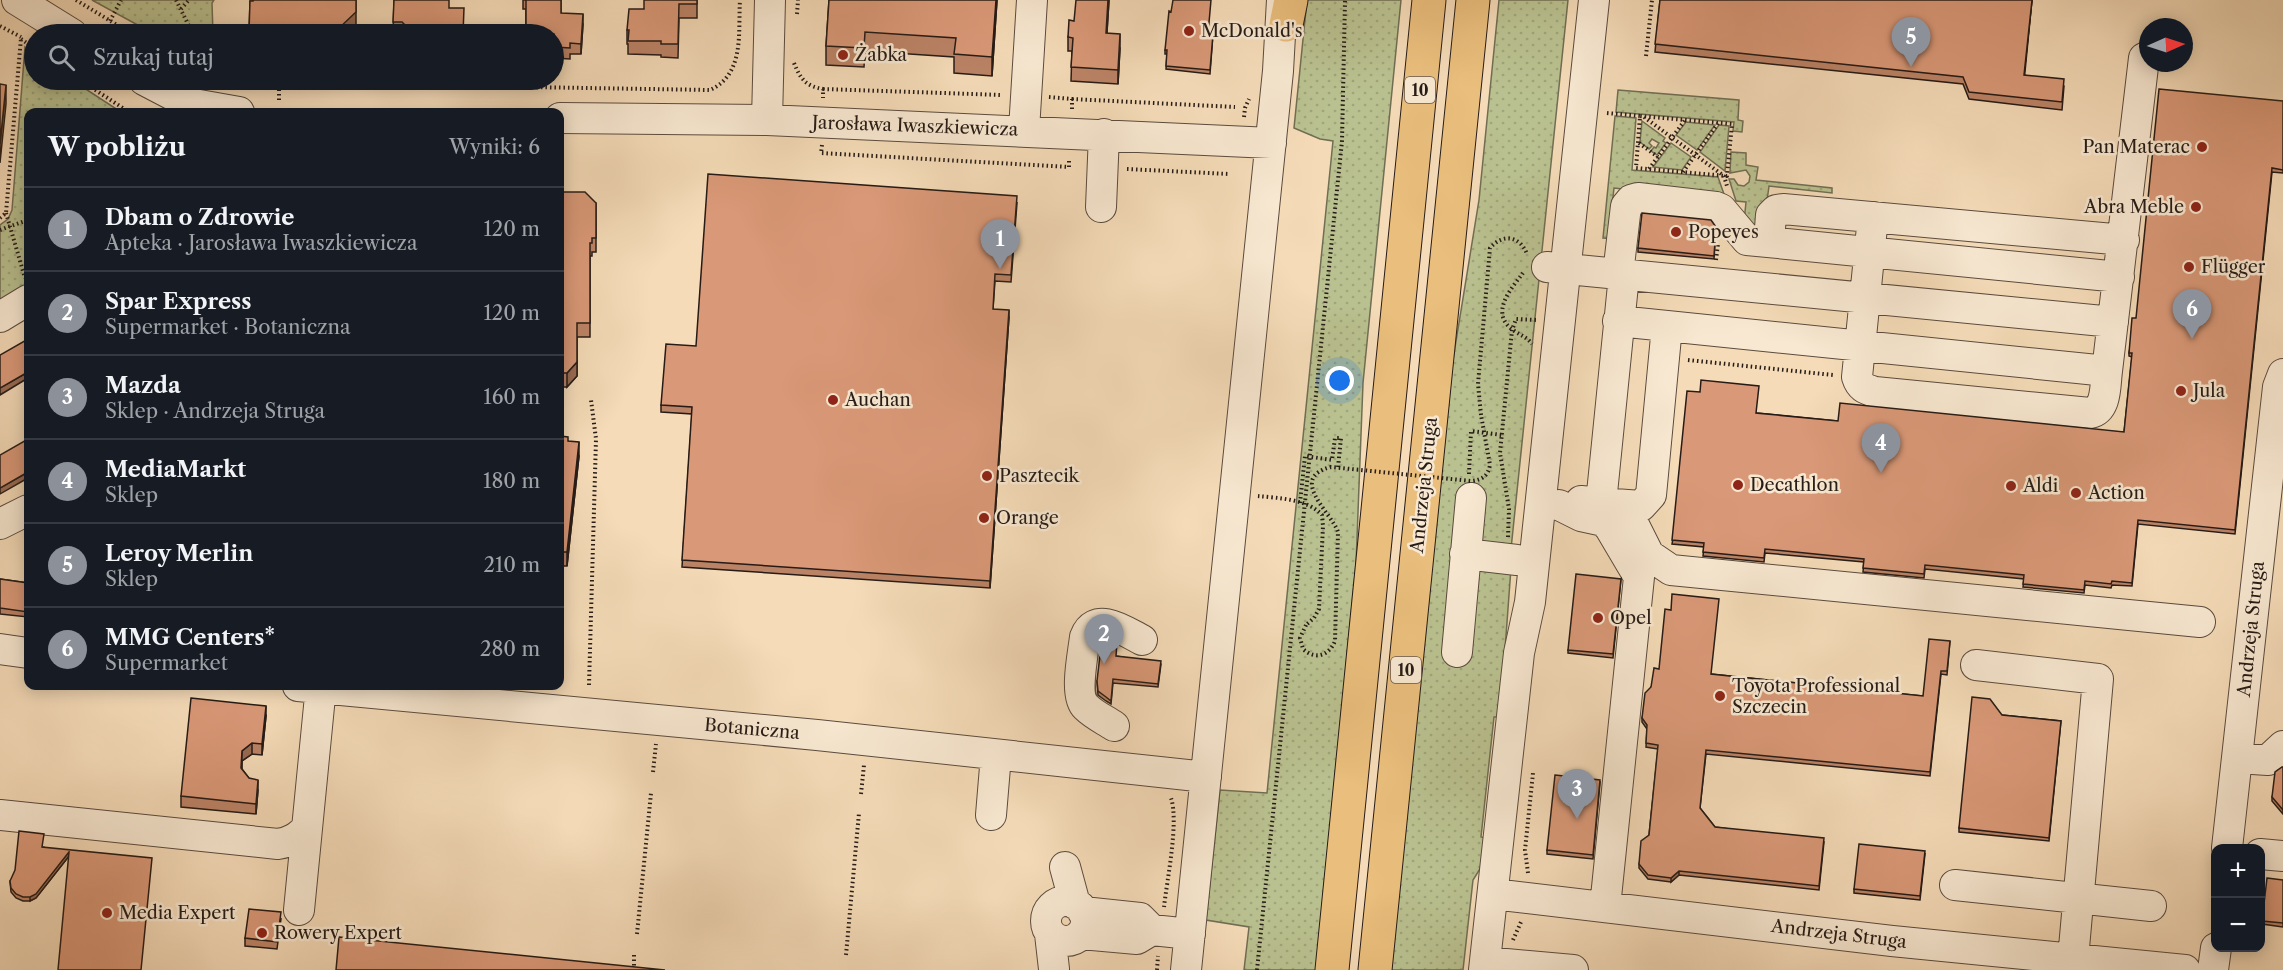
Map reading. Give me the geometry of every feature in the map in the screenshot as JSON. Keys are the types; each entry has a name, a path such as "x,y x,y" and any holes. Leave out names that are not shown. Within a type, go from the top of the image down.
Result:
{"main road":[{"path":"1411,180 1416,53 1414,0"},
{"name":"10","path":"1332,970 1430,0"},
{"name":"Andrzeja Struga","path":"1376,970 1473,0"},
{"path":"1458,146 1482,0"}],"street":[{"path":"16,0 56,24"},
{"path":"767,120 770,0"},
{"path":"1024,130 1032,0"},
{"path":"1573,970 1485,966 1519,653 1530,602 1541,504 1551,267 1574,0"},
{"path":"1519,653 1517,560 1541,504 1537,351 1594,0"},
{"path":"1186,970 1278,71 1287,6"},
{"path":"1873,217 1857,377 1859,384 1875,392 2097,412 2101,407 2107,371 2142,72"},
{"path":"163,90 188,103 216,108"},
{"name":"Jarosława Iwaszkiewicza","path":"564,118 767,120 1271,143"},
{"path":"1101,207 1104,134"},
{"path":"2119,277 1758,241 1716,207 1633,199 1626,206 1621,275 1613,504 1649,555 1671,570 2200,622"},
{"path":"1758,241 1771,215 1776,210 2124,240"},
{"path":"1551,267 2113,322"},
{"path":"0,317 24,293"},
{"path":"1618,321 2107,371"},
{"path":"1541,504 1580,501 1641,506 1651,495 1667,326"},
{"name":"Andrzeja Struga","path":"2228,844 2278,387 2283,374"},
{"path":"1457,652 1471,498"},
{"path":"1541,504 1604,521 1611,528 1639,577 1605,907"},
{"path":"0,524 24,512"},
{"path":"1465,554 1517,560"},
{"path":"1114,726 1086,707 1081,700 1085,637 1094,624 1106,623 1142,640"},
{"path":"0,649 24,652"},
{"path":"1976,665 2098,679 2073,959"},
{"path":"299,910 307,828 314,690"},
{"name":"Botaniczna","path":"355,690 794,733 1206,777"},
{"path":"2237,758 2268,760 2283,746"},
{"path":"991,815 996,755"},
{"path":"0,815 278,844 288,843 307,828"},
{"path":"2265,854 2283,856"},
{"path":"1954,885 2151,906"},
{"name":"Andrzeja Struga","path":"1493,894 1892,941 2185,970"},
{"path":"1069,921 1140,918 1156,931 1190,934"},
{"path":"2213,970 2215,952"}],"path":[{"path":"76,0 115,24"},
{"path":"110,21 121,0"},
{"path":"176,0 188,24"},
{"path":"181,9 189,0"},
{"path":"564,88 710,90 723,84 734,68 740,0"},
{"path":"1257,970 1302,504 1309,457 1342,141 1345,0"},
{"path":"1646,56 1652,0"},
{"path":"0,26 24,40"},
{"path":"21,30 6,213 24,279"},
{"path":"790,53 801,80 810,87 986,96 1009,94"},
{"path":"823,100 824,89"},
{"path":"95,90 123,108"},
{"path":"279,90 279,100"},
{"path":"1042,97 1235,107"},
{"path":"1071,115 1072,99"},
{"path":"1603,112 1732,124 1727,176 1636,168 1642,116"},
{"path":"1642,116 1724,176 1730,195"},
{"path":"1649,169 1685,120"},
{"path":"1683,172 1719,122"},
{"path":"822,143 821,153 1229,174"},
{"path":"1638,143 1658,157"},
{"path":"1069,167 1070,155"},
{"path":"0,218 6,213"},
{"path":"0,230 24,221"},
{"path":"1252,496 1302,504 1318,511 1323,521 1319,609 1306,625 1300,638 1303,649 1314,656 1324,655 1335,641 1338,532 1334,522 1315,498 1312,486 1315,477 1322,470 1338,467 1471,481 1482,479 1489,471 1478,384 1490,248 1499,240 1513,238 1551,267 1507,295 1502,314 1512,330 1529,339 1537,351"},
{"path":"1716,266 1718,242 1758,241"},
{"path":"589,685 596,439 591,400"},
{"path":"1470,465 1471,431 1502,435"},
{"path":"1309,457 1332,460 1335,438 1341,438 1338,467"},
{"path":"653,772 657,735"},
{"path":"861,794 865,755"},
{"path":"637,934 651,793"},
{"path":"1157,970 1156,931 1173,830 1170,796"},
{"path":"846,955 859,813"},
{"path":"634,955 634,970"}],"green space":[{"path":"92,0 214,0 212,3 213,24 136,24"},
{"path":"1307,0 1401,0 1363,383 1356,564 1316,970 1244,970 1249,927 1206,920 1220,790 1267,793 1333,141 1320,139 1294,128"},
{"path":"1499,0 1568,0 1511,549 1477,566 1511,568 1500,717 1494,717 1481,837 1486,838 1483,864 1473,880 1463,970 1391,970 1451,372 1479,200"},
{"path":"24,60 24,90 87,90 115,108 24,108 24,286 0,301 0,225 8,219 12,210"},
{"path":"1618,90 1739,100 1738,120 1743,121 1742,132 1733,131 1734,122 1616,112"},
{"path":"1615,116 1636,118 1632,170 1718,177 1726,200 1614,188 1610,223 1616,239 1603,238"},
{"path":"1642,121 1665,138 1663,141 1666,143 1657,155 1651,151 1659,143 1652,139 1649,143 1652,146 1649,149 1640,142"},
{"path":"1686,122 1715,125 1697,150 1676,135"},
{"path":"1719,125 1729,126 1725,171 1700,152"},
{"path":"1671,143 1691,157 1682,170 1653,167"},
{"path":"1731,152 1746,153 1746,165 1758,167 1756,180 1832,188 1832,193 1769,186 1765,216 1758,229 1744,222 1746,202 1736,201 1729,179 1734,179 1738,185 1744,186 1749,182 1750,176 1746,170 1730,173"}],"building":[{"path":"356,0 356,12 343,24 249,24 250,1"},
{"path":"394,0 449,0 449,8 464,8 463,24 393,22"},
{"path":"526,0 561,0 561,13 583,14 581,44 570,43 570,48 564,48 564,24 526,24"},
{"path":"644,0 697,0 697,4 679,4 678,44 661,44 661,41 628,41 629,9 644,9"},
{"path":"829,0 996,0 992,57 954,54 956,38 865,32 864,48 826,46"},
{"path":"1076,0 1108,0 1106,33 1120,34 1118,70 1071,67 1073,38 1068,37 1069,20 1074,21"},
{"name":"McDonald's","path":"1173,0 1211,0 1208,34 1213,34 1210,70 1166,66 1167,50 1165,50 1169,11 1171,12"},
{"path":"1660,0 2032,0 2024,75 2064,79 2062,102 1969,92 1963,77 1655,44"},
{"path":"0,84 6,85 0,144"},
{"path":"2159,89 2283,101 2283,170 2272,168 2235,530 2138,520 2132,583 2112,581 2111,584 2085,581 2084,590 2023,584 2024,575 1925,565 1924,574 1863,568 1864,559 1765,549 1764,558 1703,552 1704,543 1672,540 1687,391 1700,392 1701,380 1759,386 1756,413 1838,421 1840,403 2124,432 2132,353 2129,353 2132,318 2136,318"},
{"path":"708,174 1017,196 1011,275 995,274 993,309 1009,310 990,581 682,560 692,407 661,405 666,344 696,346"},
{"path":"564,192 585,192 596,203 596,238 592,238 592,243 590,243 590,323 577,323 577,362 567,373 564,373"},
{"name":"Popeyes","path":"1642,213 1711,220 1716,227 1714,256 1638,248"},
{"path":"24,341 24,374 0,388 0,355"},
{"path":"564,436 568,437 568,441 579,442 567,552 564,552"},
{"path":"24,441 24,474 0,488 0,455"},
{"name":"Opel","path":"1576,574 1621,579 1613,654 1568,650"},
{"path":"0,579 24,582 24,611 0,608"},
{"path":"1672,594 1719,599 1711,674 1923,696 1929,639 1950,641 1947,671 1941,671 1930,772 1706,750 1700,808 1715,827 1824,838 1819,886 1679,871 1671,878 1648,875 1639,864 1641,841 1649,835 1658,745 1646,743 1647,725 1642,718 1645,693 1651,687 1654,668 1659,669 1665,609 1671,610"},
{"path":"1102,638 1117,642 1116,656 1161,661 1158,684 1113,679 1111,701 1098,691"},
{"path":"1972,697 1990,699 2002,715 2061,721 2049,838 1959,828"},
{"path":"191,698 266,706 262,744 252,743 242,751 241,768 249,778 258,780 256,804 181,796"},
{"path":"2282,767 2283,810 2272,797 2275,772"},
{"path":"1555,775 1600,780 1593,855 1547,850"},
{"path":"19,831 44,834 42,847 152,858 141,970 58,970 69,852 36,894 23,897 11,888 10,881 15,870"},
{"path":"1859,844 1925,851 1920,896 1854,889"},
{"path":"2267,878 2283,880 2283,923 2265,921"},
{"path":"249,909 281,912 277,942 245,938"},
{"path":"339,937 665,970 336,970"}],"place":[{"name":"McDonald's","path":"1189,31"},
{"name":"Żabka","path":"843,55"},
{"name":"Leroy Merlin","path":"1911,67"},
{"name":"Pan Materac","path":"2202,147"},
{"name":"Abra Meble","path":"2196,207"},
{"name":"Popeyes","path":"1676,232"},
{"name":"Flügger","path":"2189,267"},
{"name":"Dbam o Zdrowie","path":"1000,269"},
{"name":"MMG Centers*","path":"2192,339"},
{"name":"Jula","path":"2181,391"},
{"name":"Auchan","path":"833,400"},
{"name":"MediaMarkt","path":"1881,473"},
{"name":"Pasztecik","path":"987,476"},
{"name":"Decathlon","path":"1738,485"},
{"name":"Aldi","path":"2011,486"},
{"name":"Action","path":"2076,493"},
{"name":"Orange","path":"984,518"},
{"name":"Opel","path":"1598,618"},
{"name":"Spar Express","path":"1104,664"},
{"name":"Toyota Professional Szczecin","path":"1720,696"},
{"name":"Mazda","path":"1577,819"},
{"name":"Media Expert","path":"107,913"},
{"name":"Rowery Expert","path":"262,933"}]}
